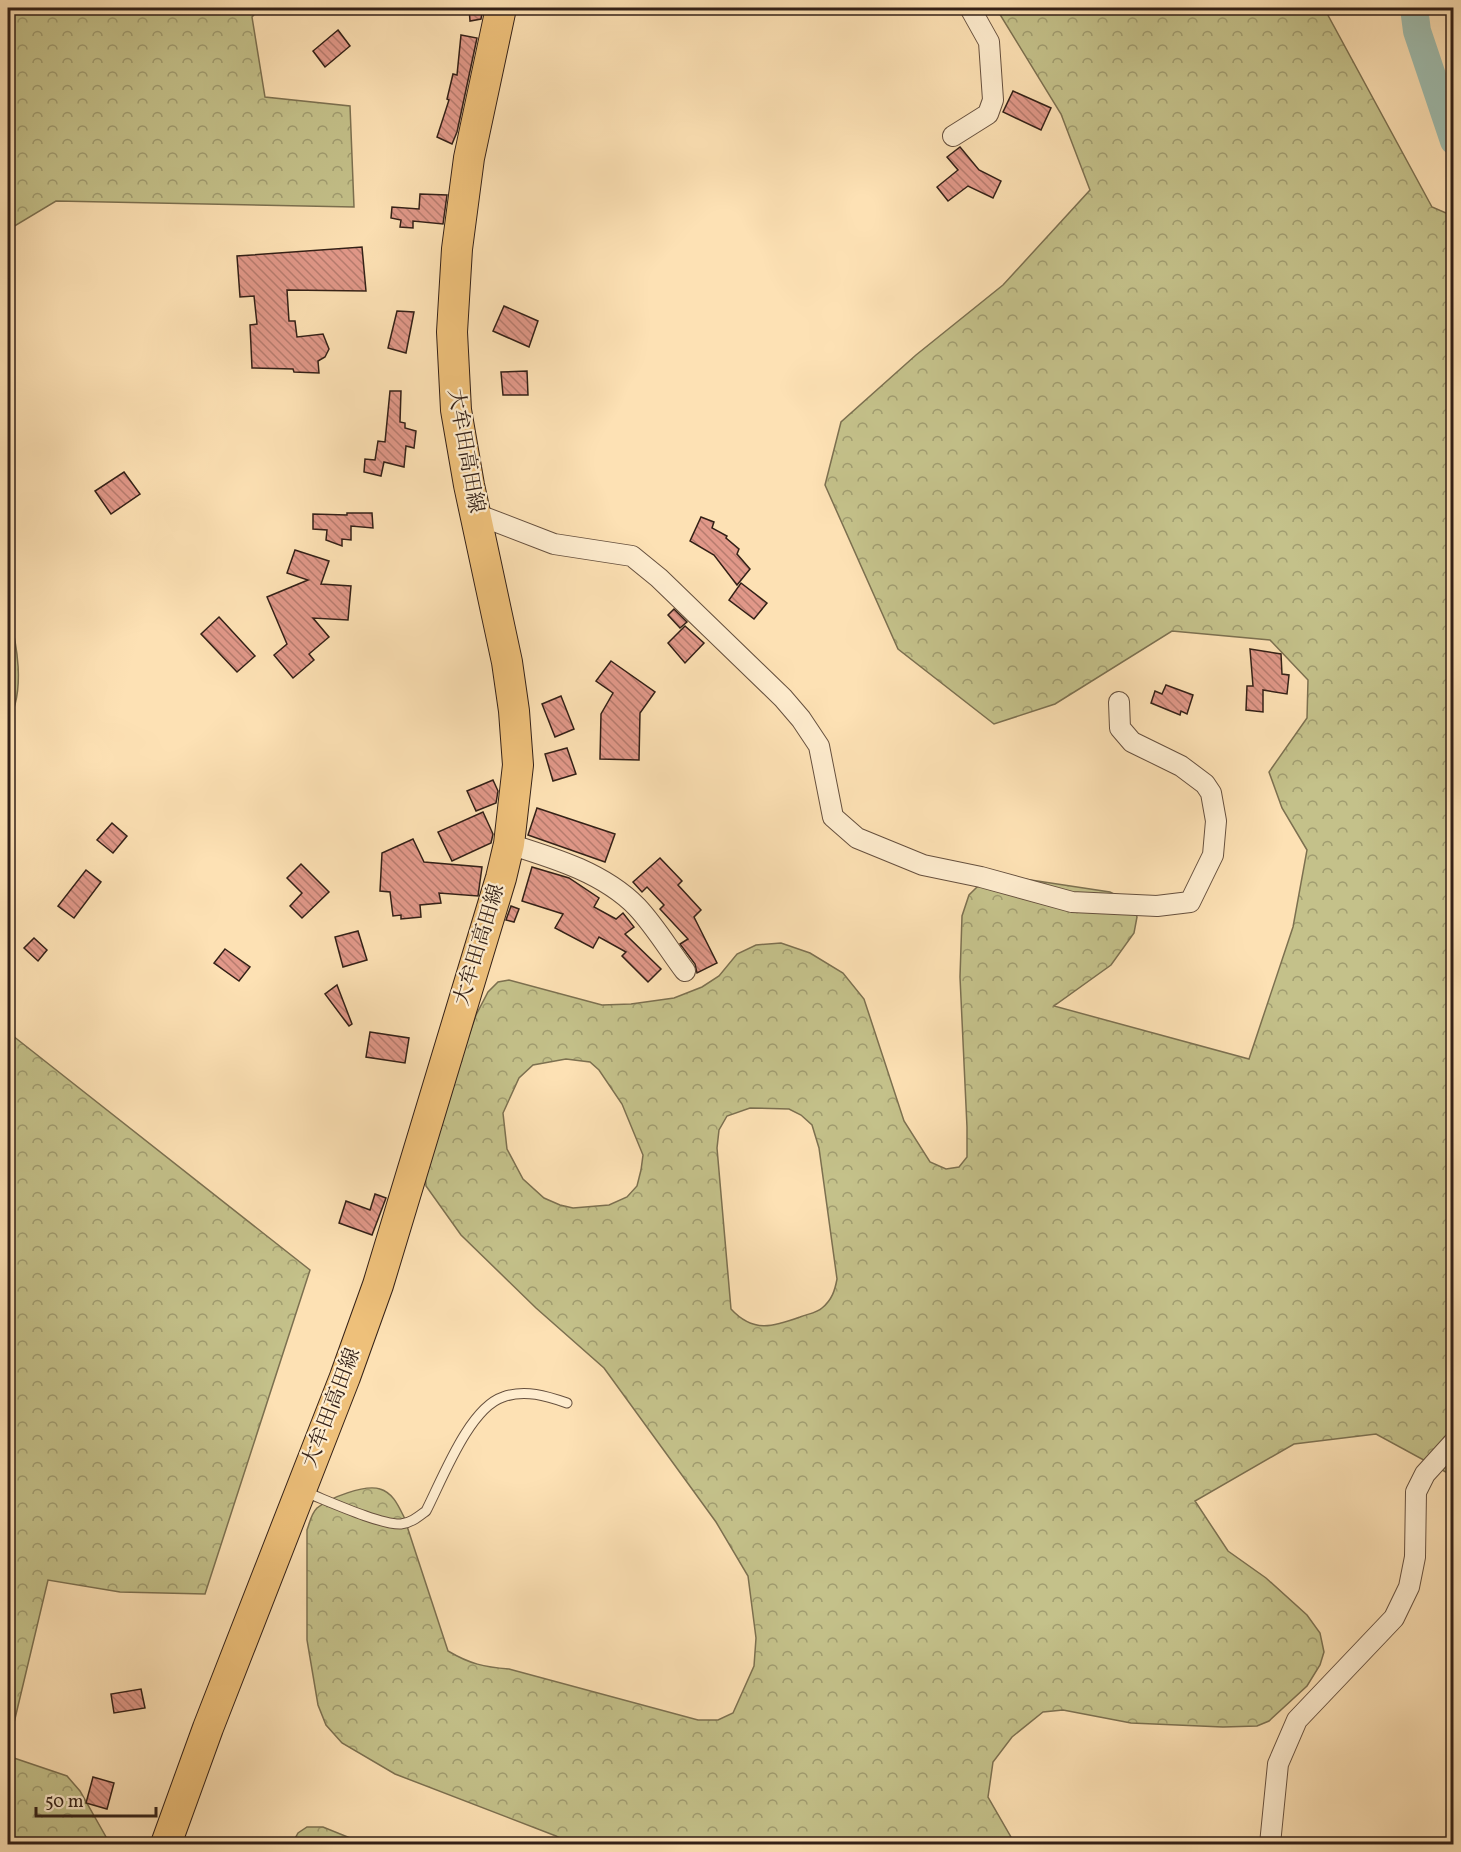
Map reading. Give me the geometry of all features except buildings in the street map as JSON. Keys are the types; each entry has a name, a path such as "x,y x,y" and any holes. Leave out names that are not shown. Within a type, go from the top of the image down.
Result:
{"main road":[{"name":"大牟田高田線","path":"166,1845 204,1739 345,1377 378,1285 501,878 509,844 518,765 514,711 507,662 456,410 453,379 453,298 457,249 470,158 486,90 501,8"}],"street":[{"path":"953,136 988,114 993,100 989,42 970,8"},
{"path":"476,514 554,544 632,555 741,658 801,719 819,746 833,818 857,838 923,865 981,877 1072,902 1157,906 1190,902 1213,855 1216,821 1211,793 1205,784 1181,766 1132,742 1120,728 1119,702"},
{"path":"509,844 556,859 613,886 638,908 685,970"},
{"path":"1269,1845 1278,1764 1297,1720 1394,1618 1409,1587 1415,1557 1416,1492 1425,1474 1454,1442"}],"lane":[{"path":"300,1490 385,1522 401,1524 416,1520 426,1511 468,1429 487,1408 502,1397 522,1393 543,1395 567,1403"}],"green space":[{"path":"8,8 260,8 252,17 265,97 350,106 354,207 56,201 8,230"},
{"path":"996,8 1324,8 1432,207 1453,216 1453,1476 1376,1434 1294,1444 1195,1501 1228,1551 1266,1578 1307,1615 1320,1633 1324,1652 1320,1665 1307,1686 1269,1721 1257,1726 1223,1727 1131,1723 1063,1710 1043,1712 1012,1737 993,1762 988,1797 1015,1844 571,1844 556,1836 395,1774 342,1743 326,1725 318,1705 307,1640 307,1530 312,1515 317,1508 338,1496 373,1488 388,1493 400,1508 448,1651 463,1659 485,1666 509,1669 698,1720 718,1720 733,1713 754,1666 756,1638 748,1576 716,1522 604,1368 536,1308 461,1235 426,1186 425,1171 432,1141 476,1015 488,992 498,982 509,980 602,1005 631,1004 674,998 702,987 719,976 737,954 756,945 781,943 810,953 843,973 864,999 904,1121 930,1162 946,1169 959,1167 967,1157 960,977 962,916 969,895 978,886 997,875 1110,892 1132,903 1137,917 1134,933 1111,965 1054,1006 1249,1059 1293,927 1307,850 1282,808 1269,772 1307,718 1308,680 1270,640 1172,631 1055,704 994,724 898,649 825,485 841,422 916,355 1003,285 1090,190 1061,114","holes":["566,1059 590,1062 599,1070 622,1104 643,1155 637,1186 627,1197 609,1205 573,1208 544,1198 523,1179 507,1149 503,1113 519,1078 533,1065","750,1108 789,1109 801,1115 812,1125 819,1148 837,1279 831,1298 820,1310 790,1321 764,1326 747,1322 731,1309 717,1148 719,1130 727,1116"]},
{"path":"8,610 17,652 18,681 14,709 8,722"},
{"path":"8,1032 310,1270 205,1594 120,1592 48,1580 8,1748"},
{"path":"8,1756 67,1776 80,1791 110,1844 8,1844"},
{"path":"307,1827 323,1827 365,1844 292,1844 298,1833"}],"waterway":[{"path":"1414,8 1417,31 1454,141"}]}
